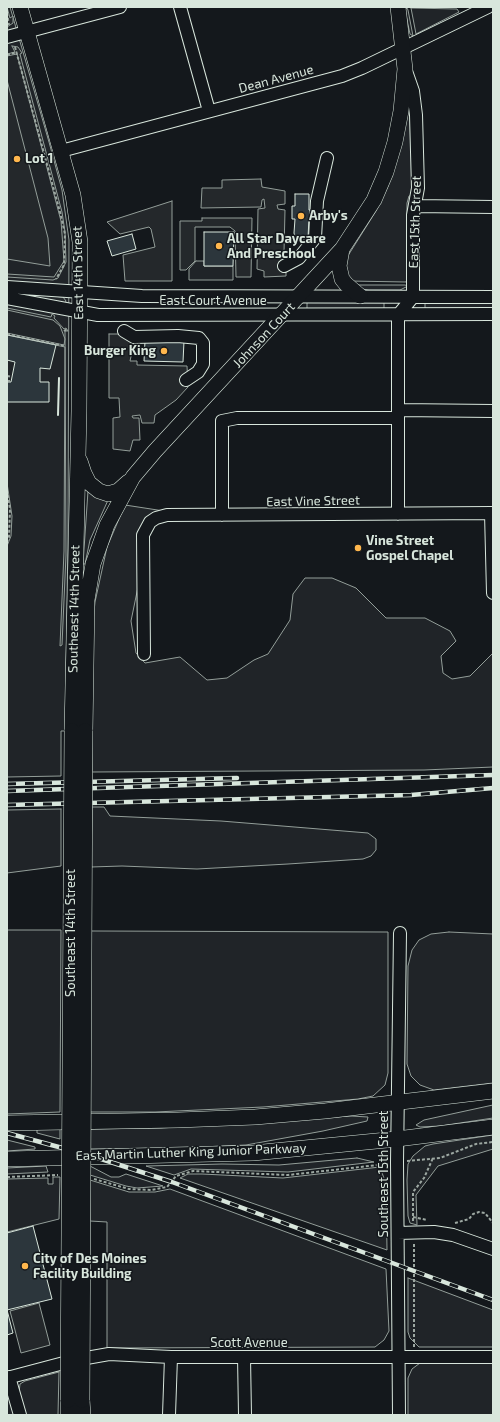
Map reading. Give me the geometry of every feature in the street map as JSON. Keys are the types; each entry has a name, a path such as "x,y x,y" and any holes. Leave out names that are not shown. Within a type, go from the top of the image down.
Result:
{"main road":[{"name":"East 14th Street","path":"20,7 61,150 78,219 80,292 77,450"},
{"name":"East 15th Street","path":"381,183 395,142 401,112 405,69 398,7"},
{"name":"Johnson Court","path":"133,477 154,451 300,296 342,249 374,200 381,183"},
{"path":"342,249 339,266 342,279 360,296"},
{"path":"77,450 84,473 89,483 99,491 108,494 118,491 133,477"},
{"name":"Southeast 14th Street","path":"75,1408 78,731 77,450"},
{"name":"Southeast 14th Street","path":"78,731 85,626 91,574 97,549 107,525 133,477"},
{"path":"7,1123 224,1118 325,1111 493,1092"},
{"name":"East Martin Luther King Junior Parkway","path":"7,1159 253,1152 397,1139 493,1127"}],"street":[{"path":"8,32 27,32 120,7"},
{"path":"180,7 209,111"},
{"name":"Dean Avenue","path":"61,150 342,76 488,7"},
{"name":"East 15th Street","path":"405,69 413,91 416,115 418,188 416,206 413,215 413,298"},
{"path":"284,266 299,258 315,238 316,201 327,158"},
{"path":"416,206 493,207"},
{"name":"East Court Avenue","path":"7,287 142,296 360,296 413,298 493,297"},
{"name":"East Court Avenue","path":"7,298 79,313 124,316 493,314"},
{"path":"398,514 398,315 413,298"},
{"path":"124,331 134,337 178,336 199,338 203,343 203,364 198,372 186,380"},
{"path":"222,515 222,421 237,418 493,411"},
{"path":"492,513 493,593"},
{"name":"East Vine Street","path":"144,654 143,535 150,522 167,515 492,513"},
{"name":"Southeast 15th Street","path":"399,1415 397,1139 400,933"},
{"path":"398,1232 434,1232 453,1235 493,1249"},
{"name":"Scott Avenue","path":"8,1377 93,1356 109,1354 171,1357 493,1357"},
{"path":"170,1415 171,1357"},
{"path":"244,1357 245,1415"},
{"path":"8,1377 20,1415"}],"path":[{"path":"7,12 8,32"},
{"path":"15,47 20,52 65,234 64,265 56,279"},
{"path":"7,55 20,52"},
{"path":"7,334 65,346"},
{"path":"7,376 12,377"},
{"path":"7,490 10,519 7,541"},
{"path":"89,1177 129,1189 151,1190 167,1187 176,1176 193,1171 288,1175 440,1158 476,1144 493,1142"},
{"path":"414,1357 414,1232 412,1192 424,1178 433,1158"},
{"path":"7,1177 63,1175"},
{"path":"451,1224 462,1222 479,1212 485,1213 493,1223"},
{"path":"413,1217 432,1221"}],"shaded area":[{"path":"7,7 10,7 62,190 69,240 68,536 65,731 61,731 61,776 7,777"},
{"path":"7,7 10,18 13,16 13,23 7,27"},
{"path":"407,8 413,36 410,34 405,10"},
{"path":"411,8 457,9 459,12 416,34"},
{"path":"12,46 18,47 22,53 20,54 22,62 62,212 65,232 66,262 58,278 53,280 7,277 7,274 54,277 64,261 61,221 17,54 7,56 7,54 15,52"},
{"name":"Lot 1","path":"7,80 48,238 50,266 7,259"},
{"path":"410,100 413,195 409,196 407,203 407,280 406,282 349,281 344,262 376,211 388,186"},
{"path":"261,179 262,187 285,191 285,204 277,205 278,209 285,210 284,252 278,252 276,255 278,257 286,258 286,276 264,277 264,271 257,269 258,209 265,208 264,199 262,200 261,207 201,208 202,188 222,188 222,180"},
{"path":"172,201 172,281 125,281 123,255 155,247 151,229 149,227 120,234 107,222"},
{"path":"202,218 252,218 251,277 236,277 235,231 230,227 195,227 195,261 186,270 180,270 180,221 202,221"},
{"path":"196,261 204,261 204,266 233,266 233,280 189,280 189,269"},
{"path":"356,285 408,286 400,290 369,290 361,289"},
{"path":"18,293 63,297 66,301 65,303 18,295"},
{"path":"307,302 384,302 384,309 307,309"},
{"path":"425,302 493,302 493,309 425,309"},
{"path":"7,308 51,317 52,314 64,329 66,328 68,331 65,331 66,555 62,645 60,646 64,551 65,347 7,335 7,333 64,345 65,339 60,326 53,320 7,310"},
{"path":"109,334 136,334 130,361 137,361 137,365 187,366 188,387 176,400 155,415 154,423 142,423 140,415 132,416 133,418 139,418 140,440 133,440 130,451 113,449 113,418 120,417 119,398 109,398"},
{"path":"7,483 12,516 11,536 7,546"},
{"path":"88,491 109,498 90,540 85,564 83,564"},
{"path":"125,505 164,511 153,514 131,621 136,653 145,663 180,657 207,680 227,678 254,660 268,654 290,620 293,594 305,578 332,578 356,588 386,618 425,618 450,631 456,641 441,656 443,673 452,679 470,676 493,653 493,767 424,770 92,772 92,631 95,602 107,547"},
{"path":"92,807 104,807 110,816 221,821 368,833 376,839 376,850 371,856 363,859 288,864 197,869 122,866 91,867"},
{"path":"61,809 61,866 7,873 7,810"},
{"path":"7,930 61,930 60,1112 7,1114"},
{"path":"91,931 388,932 388,1073 385,1085 373,1096 358,1099 263,1107 155,1112 90,1112"},
{"path":"449,932 493,934 493,1083 434,1090 420,1085 411,1076 407,1064 408,966 412,950 419,940 431,934"},
{"path":"493,1105 493,1118 440,1126 420,1127 416,1125 424,1120"},
{"path":"351,1116 368,1117 367,1121 323,1131 246,1145 158,1149 90,1149 90,1129 161,1128"},
{"path":"37,1129 60,1129 60,1139 37,1133"},
{"path":"493,1135 493,1149 438,1166 416,1195 417,1225 410,1223 408,1216 407,1180 408,1164 413,1156 425,1146"},
{"path":"7,1140 35,1147 35,1149 7,1151"},
{"path":"357,1158 374,1162 288,1172 191,1169 174,1175 146,1166 222,1164 279,1165"},
{"path":"46,1166 48,1172 7,1174 7,1168"},
{"path":"90,1166 111,1177 119,1177 126,1174 163,1186 137,1188 126,1186 90,1175"},
{"path":"380,1167 386,1184 387,1250 180,1178 188,1174 202,1174 283,1178"},
{"path":"53,1177 60,1177 59,1219 7,1232 7,1179 48,1178 48,1184 53,1184"},
{"path":"90,1180 129,1192 155,1192 170,1189 386,1269 389,1331 384,1340 375,1347 107,1348 107,1222 90,1221"},
{"path":"408,1278 493,1310 493,1347 419,1347 410,1338 408,1332"},
{"path":"39,1303 50,1345 21,1353 10,1311"},
{"path":"420,1363 493,1363 493,1415 408,1415 408,1378 412,1369"},
{"path":"59,1372 58,1415 25,1415 19,1393 20,1384 25,1381"},
{"path":"7,1391 15,1415 7,1415"}],"building":[{"name":"Arby's","path":"295,194 309,194 309,210 311,210 311,218 309,218 308,238 304,238 304,241 299,241 299,237 295,237 294,233 295,219 292,219 292,206 295,206"},
{"name":"All Star Daycare And Preschool","path":"204,232 234,232 233,266 204,266"},
{"path":"132,234 136,249 112,256 107,241"},
{"path":"7,335 56,345 50,369 40,368 40,382 49,382 49,402 7,402 7,382 11,382 15,362 7,360"},
{"name":"Burger King","path":"145,341 184,341 183,362 144,361"},
{"name":"City of Des Moines Facility Building","path":"33,1226 52,1299 7,1310 7,1233"},
{"path":"7,1310 13,1333 7,1335"}],"railway":[{"path":"7,791 493,775"},
{"path":"7,784 237,778"},
{"path":"7,805 411,795 493,788"},
{"path":"7,1133 92,1156 172,1182 493,1300"}],"wall":[{"path":"58,415 59,378"}],"place":[{"name":"Lot 1","path":"17,159"},
{"name":"Arby's","path":"301,216"},
{"name":"All Star Daycare And Preschool","path":"219,246"},
{"name":"Burger King","path":"164,351"},
{"name":"Vine Street Gospel Chapel","path":"358,548"},
{"name":"City of Des Moines Facility Building","path":"25,1266"}]}
